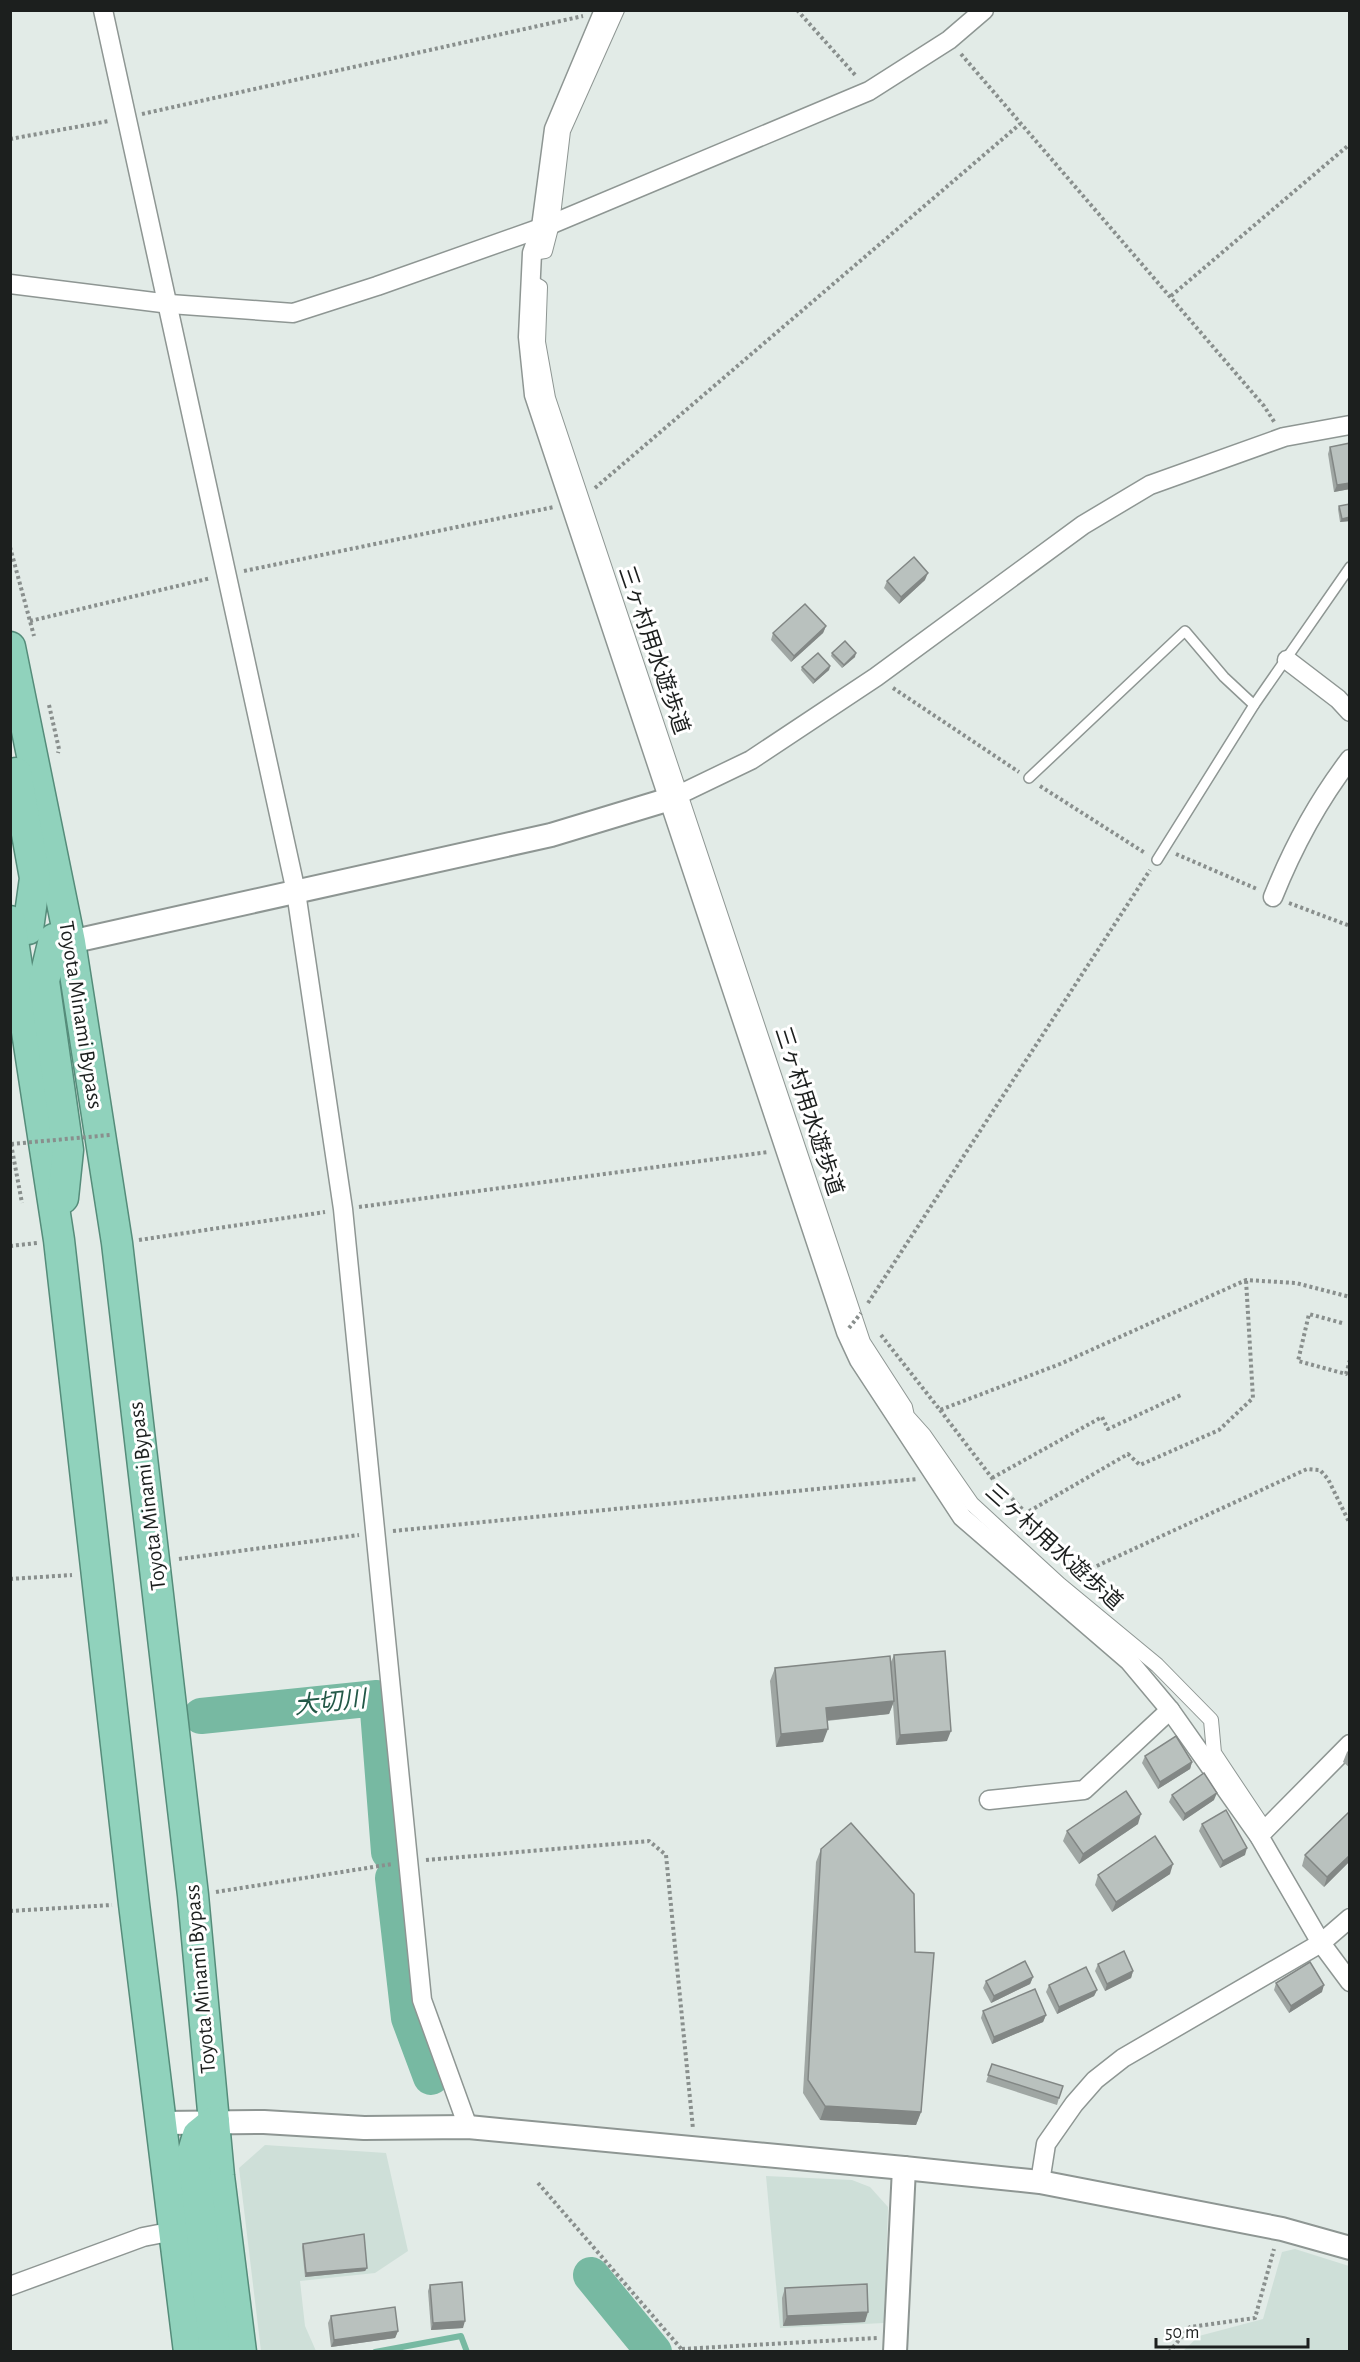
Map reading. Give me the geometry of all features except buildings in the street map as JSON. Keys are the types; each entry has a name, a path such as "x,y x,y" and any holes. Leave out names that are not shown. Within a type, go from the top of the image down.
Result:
{"highway":[{"name":"Toyota Minami Bypass","path":"10,647 31,931 59,1240 134,1904 189,2352"},
{"path":"10,741 35,878 31,931 44,981 68,1150 59,1240"},
{"name":"Toyota Minami Bypass","path":"31,931 117,1243 193,1895 214,2122 241,2352"},
{"path":"214,2122 198,2135 193,2152 215,2352"}],"street":[{"path":"103,10 170,304 226,574 296,892 343,1209 422,2000 468,2127"},
{"path":"618,10 573,104 563,132 547,225 532,253 528,337 534,395 676,796 786,1150 846,1332 859,1360 962,1517 1129,1661 1170,1710 1262,1833 1321,1943 1350,1982"},
{"path":"10,284 170,304 293,312 377,286 547,225 869,91 949,40 984,10"},
{"path":"547,225 554,129 604,11"},
{"path":"31,931 296,892 551,835 676,796 751,760 876,677 1083,525 1150,485 1284,437 1350,424"},
{"path":"1287,660 1338,699 1350,712"},
{"path":"1273,897 1293,847 1329,785 1350,759"},
{"name":"三ヶ村用水遊歩道","path":"676,796 863,1342 905,1407 907,1416 924,1435 972,1504 1059,1584 1157,1665 1210,1720 1214,1753 1262,1833"},
{"path":"989,1800 1084,1790 1170,1710"},
{"path":"1262,1833 1350,1744"},
{"path":"1040,2182 1046,2144 1074,2104 1095,2080 1123,2058 1321,1943 1350,1918"},
{"path":"162,2123 264,2122 364,2128 468,2127 1040,2182 1282,2229 1350,2248"},
{"path":"895,2344 904,2168"},
{"path":"10,2286 143,2237 174,2231"}],"lane":[{"path":"1157,860 1254,705 1350,567"},
{"path":"1029,778 1185,631 1224,678 1254,705"}],"path":[{"path":"797,10 869,91"},
{"path":"10,139 127,118 604,11"},
{"path":"949,40 1264,406 1284,437"},
{"path":"10,547 30,621 226,574 574,503 1020,124"},
{"path":"1170,296 1350,144"},
{"path":"849,1328 862,1312 1157,860"},
{"path":"22,1203 11,1144 110,1135"},
{"path":"117,1243 343,1209 786,1150"},
{"path":"940,1410 1060,1364 1246,1280 1296,1283 1350,1297"},
{"path":"876,1329 992,1478 1026,1513 1128,1454 1140,1465 1219,1430 1253,1398 1246,1280"},
{"path":"862,1312 869,1320"},
{"path":"1342,1323 1309,1314 1298,1362 1346,1374 1350,1360"},
{"path":"992,1478 1102,1417 1108,1429 1181,1395"},
{"path":"1059,1584 1307,1469 1320,1470 1328,1479 1350,1524"},
{"path":"154,1562 374,1533 936,1477"},
{"path":"10,1579 97,1573"},
{"path":"193,1895 408,1861 649,1841 666,1855 696,2150"},
{"path":"10,1911 134,1904"},
{"path":"538,2183 683,2350 895,2344"},
{"path":"1168,2352 1190,2327 1256,2318 1282,2229"}],"shaded area":[{"path":"265,2145 386,2153 408,2251 375,2273 300,2281 305,2326 316,2351 261,2351 239,2168"},
{"path":"766,2176 852,2180 870,2187 888,2207 884,2323 780,2328"},
{"path":"1295,2249 1349,2266 1349,2351 1183,2351 1199,2336 1263,2319 1282,2252"}],"waterway":[{"name":"大切川","path":"201,1716 377,1698 389,1852"},
{"name":"大切川","path":"393,1878 409,2018 431,2077"},
{"name":"大切川","path":"591,2275 654,2352"},
{"path":"375,2352 461,2336 467,2352"}]}
